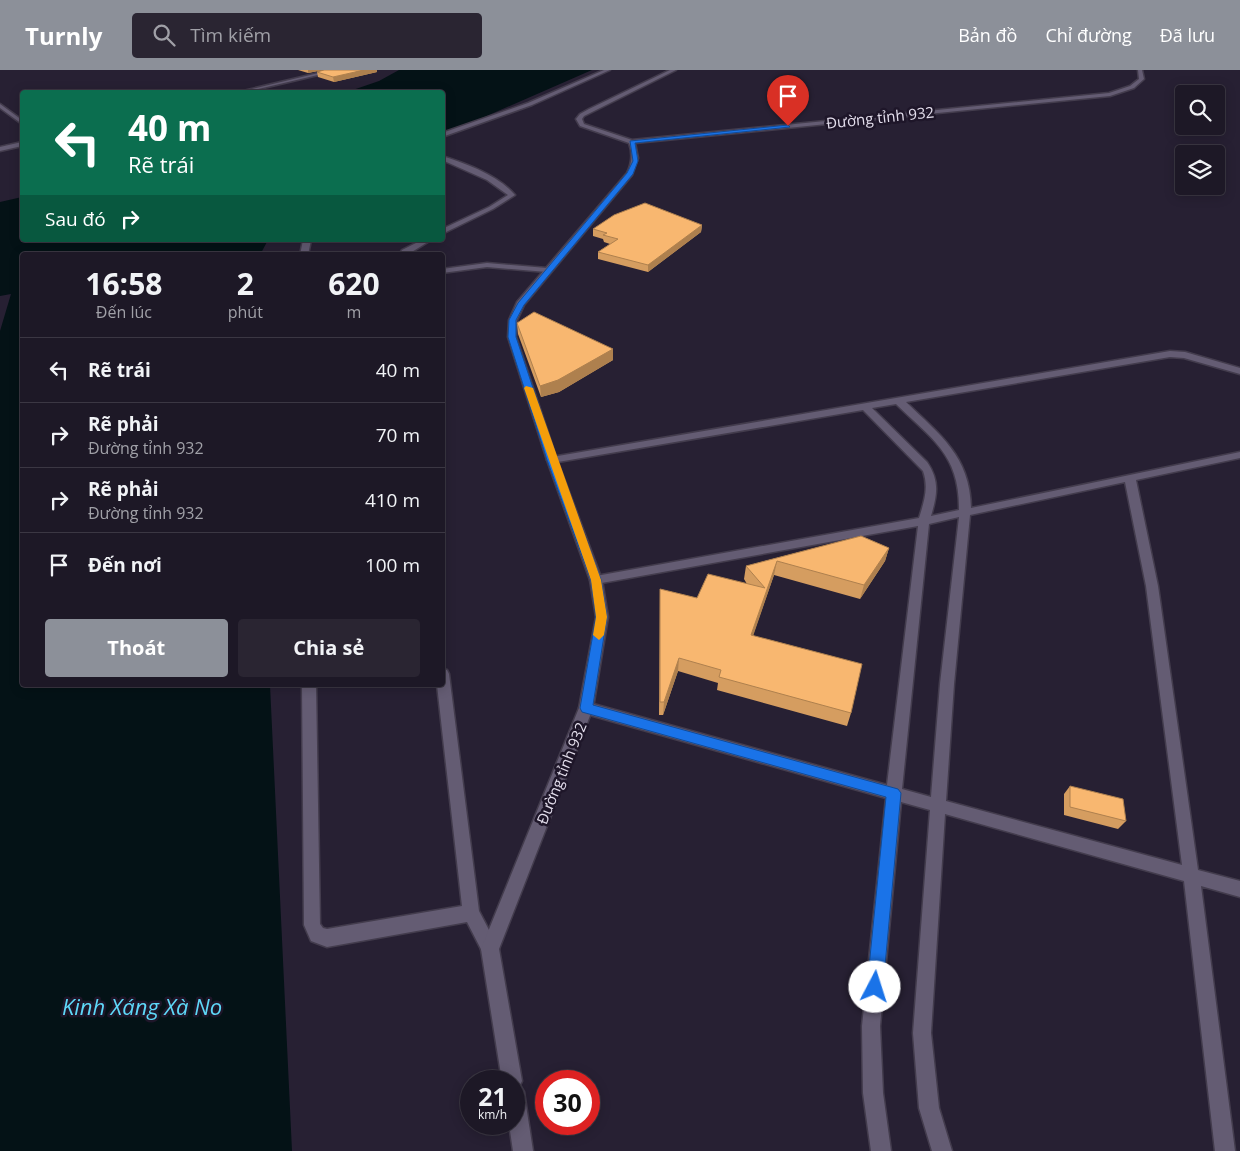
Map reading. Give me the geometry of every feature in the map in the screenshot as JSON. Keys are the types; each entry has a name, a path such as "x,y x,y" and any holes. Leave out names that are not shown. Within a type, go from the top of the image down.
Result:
{"street":[{"path":"251,90 337,70"},
{"path":"445,134 530,104 608,70"},
{"path":"632,142 582,124 580,119 582,115 608,101 674,70"},
{"name":"Đường tỉnh 932","path":"490,949 586,708 602,617 596,580 552,460 512,337 511,328 516,312 547,270 630,174 636,161 635,148 632,142 1105,94 1126,90 1137,85 1142,79 1140,70"},
{"path":"0,106 20,121"},
{"path":"0,149 20,144"},
{"path":"445,159 471,169 499,184 512,195 445,230"},
{"path":"406,252 424,242"},
{"path":"445,271 487,265 547,270"},
{"path":"552,460 1170,354 1185,355 1240,371"},
{"path":"898,400 945,449 959,469 964,487 965,513 947,684 922,1033 929,1108 942,1151"},
{"path":"865,406 928,470 933,482 924,521 871,1026 873,1093 881,1151"},
{"path":"596,580 924,521 1240,455"},
{"path":"1130,479 1152,586 1191,875 1225,1151"},
{"path":"309,687 312,925 317,935 327,938 471,913"},
{"path":"444,687 471,913 490,949 510,1070"},
{"path":"586,708 1240,889"},
{"path":"521,1135 523,1151"}],"water":[{"path":"399,70 592,70 445,134 445,90 353,90 379,81"},
{"name":"Kinh Xáng Xà No","path":"20,197 20,242 267,242 262,252 20,252 20,687 270,687 292,1151 0,1151 0,331 11,294 0,296 0,202"}],"building":[{"path":"324,70 364,70 333,77 317,72"},
{"path":"645,203 702,225 648,265 598,252 618,239 603,235 607,233 593,229 614,215"},
{"path":"534,312 613,349 558,380 540,386 517,323"},
{"path":"861,536 889,548 864,585 777,561 751,635 862,664 851,713 719,677 721,670 679,658 664,702 660,702 660,589 697,598 708,574 765,588 746,566"},
{"path":"1070,786 1123,799 1126,821 1070,807"}],"slow traffic":[{"path":"529,388 552,460 596,580 602,617 599,635"}],"route":[{"path":"788,126 632,142 635,148 636,161 630,174 520,304 511,328 512,337 552,460 596,580 602,617 586,708 894,793 875,987"}]}
